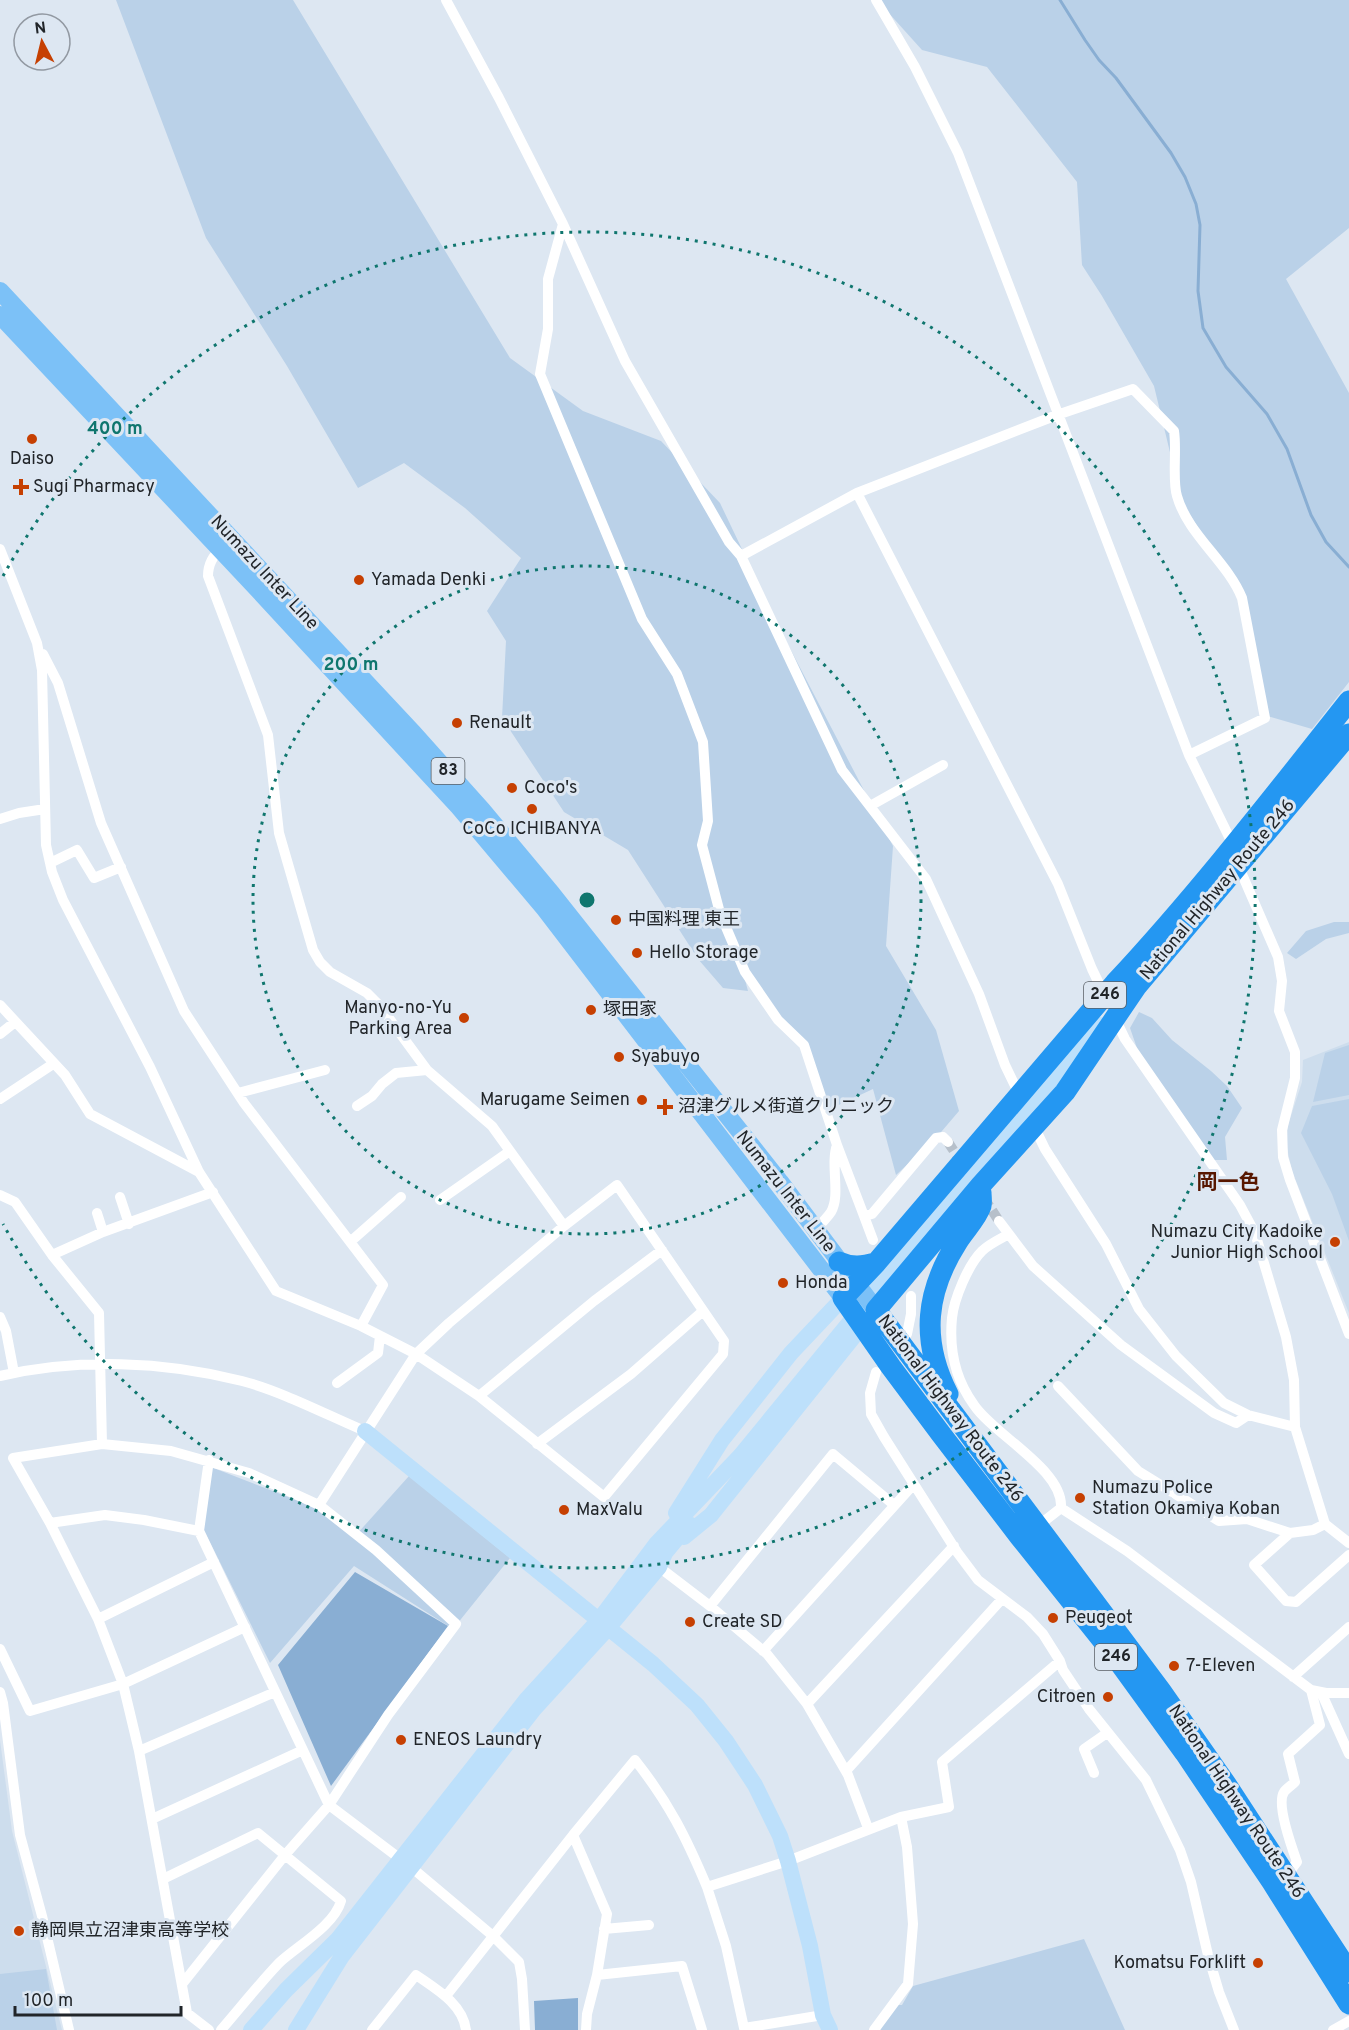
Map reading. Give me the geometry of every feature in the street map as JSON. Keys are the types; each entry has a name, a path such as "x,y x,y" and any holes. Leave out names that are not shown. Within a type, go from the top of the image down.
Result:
{"highway":[{"name":"National Highway Route 246","path":"1236,856 1349,701"},
{"name":"National Highway Route 246","path":"1349,734 1236,856 1125,985 849,1291 1012,1492 1161,1690 1287,1875 1349,1972"},
{"name":"National Highway Route 246","path":"870,1317 981,1185 1065,1092 1125,985"},
{"name":"246","path":"981,1185 981,1205 947,1259 937,1284 930,1315 930,1339 934,1363 947,1392 1012,1492"},
{"path":"839,1262 856,1267 876,1263"},
{"name":"National Highway Route 246","path":"870,1317 891,1367 1020,1538 1111,1651 1185,1753 1272,1882 1349,2004"}],"main road":[{"name":"Numazu Inter Line","path":"0,291 459,807 545,909 849,1291"},
{"name":"Numazu Inter Line","path":"0,315 413,733 482,810 552,894 815,1230 839,1262 849,1291"}],"street":[{"path":"446,0 499,98 562,224 625,361 729,542 741,556 842,770 926,879 979,994 1005,1065 1045,1149 1106,1244 1139,1309 1176,1356 1224,1403 1248,1415 1295,1427"},
{"path":"876,0 915,67 958,153 1189,755 1236,856 1278,957 1282,981 1279,1011 1295,1052 1294,1078 1282,1130 1284,1157 1290,1180 1349,1334"},
{"path":"562,224 548,279 548,328 540,374 642,619 677,674 703,742 708,821 702,845 720,913 745,972 778,1020 804,1045 837,1145 873,1240"},
{"path":"741,556 857,494 1057,415 1133,389 1174,431 1176,495 1186,517 1236,584 1242,598 1265,718 1189,755"},
{"path":"857,494 1058,884 1092,969 1125,1039 1240,1205 1255,1233 1286,1337 1294,1380 1295,1427 1325,1524 1349,1543"},
{"path":"225,544 208,568 208,576 268,735 279,833 313,950 330,972 367,993 380,1006 427,1070 492,1126 564,1226"},
{"path":"0,549 4,569 37,643 58,683 101,824 184,1011 238,1094 383,1285 362,1326"},
{"path":"37,643 42,670 46,845 63,900 150,1067 199,1172 276,1291 362,1326 416,1354 479,1396 604,1497 723,1354 724,1341 617,1185 448,1323 416,1354 319,1505"},
{"path":"870,806 943,765"},
{"path":"0,819 45,809"},
{"path":"50,863 77,850 94,878 121,867"},
{"path":"251,2030 406,1864 660,1554 708,1503 740,1456 1005,1135 1125,985"},
{"path":"0,1005 65,1075 90,1114 199,1172"},
{"path":"0,1034 15,1022"},
{"path":"0,1099 53,1064"},
{"path":"238,1094 325,1070"},
{"path":"357,1106 372,1096 396,1073 427,1070"},
{"path":"864,1216 872,1214 936,1138 943,1137 948,1142"},
{"path":"815,1230 832,1211 835,1199 833,1157 837,1145"},
{"path":"440,1200 510,1151"},
{"path":"52,1256 103,1232 213,1192"},
{"path":"0,1195 15,1202 52,1256 99,1313 102,1444"},
{"path":"120,1197 129,1224"},
{"path":"350,1242 401,1197"},
{"path":"96,1213 103,1232"},
{"path":"999,1221 1033,1266 1121,1345 1214,1413 1236,1423 1248,1415"},
{"path":"1009,1234 981,1252 959,1288 953,1311 952,1353 965,1391 975,1408 1052,1479 1061,1499 1061,1508"},
{"path":"479,1396 594,1300 662,1250"},
{"path":"660,1554 719,1436 849,1291"},
{"path":"907,1334 911,1314 911,1296"},
{"path":"537,1444 631,1374 703,1311"},
{"path":"0,1317 6,1331 14,1373"},
{"path":"660,1554 711,1515 870,1317"},
{"path":"337,1383 378,1353 380,1336"},
{"path":"0,1376 100,1364 169,1366 243,1381 365,1431 653,1664 691,1700 726,1741 755,1785 780,1836 810,1946 827,2022 744,2028 726,1946 707,1887 676,1817 658,1788 635,1760 573,1834 446,1996"},
{"path":"876,1372 870,1393 871,1414 954,1546 978,1580 1027,1617 1043,1635 1060,1661 1063,1670 1107,1733 1146,1780 1180,1850 1191,1882 1219,1992 1234,2030"},
{"path":"1058,1386 1138,1471 1219,1521 1247,1519 1290,1533 1313,1530 1325,1524"},
{"path":"183,1983 329,1805 388,1715 456,1624 376,1550 319,1505 249,1473 171,1451 102,1444 13,1458 50,1523 98,1619 123,1684 139,1751 187,2013 208,2030"},
{"path":"710,1605 833,1454 894,1505"},
{"path":"209,1460 199,1531 329,1805 406,1864 493,1936 519,1962 525,2030"},
{"path":"763,1651 914,1484"},
{"path":"1038,1526 1061,1508"},
{"path":"1061,1508 1127,1551 1293,1677 1316,1691 1349,1693"},
{"path":"50,1523 105,1515 199,1531"},
{"path":"1290,1533 1254,1565 1286,1601 1296,1602 1349,1555"},
{"path":"807,1704 954,1546"},
{"path":"660,1554 710,1605 763,1651 807,1704 846,1771 868,1828"},
{"path":"98,1619 214,1562"},
{"path":"846,1771 1002,1599"},
{"path":"0,1649 30,1711 123,1684 245,1627"},
{"path":"1293,1677 1349,1627"},
{"path":"707,1887 788,1861 901,1817 949,1807 942,1762 1060,1661"},
{"path":"1287,1875 1297,1862 1289,1839 1282,1802 1283,1793 1295,1782 1288,1754 1320,1725 1316,1691"},
{"path":"1316,1691 1349,1754"},
{"path":"0,1692 20,1835 69,2030"},
{"path":"139,1751 275,1692"},
{"path":"1094,1773 1084,1749 1107,1733"},
{"path":"152,1819 303,1750"},
{"path":"874,2030 908,1984 913,1924 907,1847 901,1817"},
{"path":"163,1879 258,1833 341,1901 339,1908 324,1926 280,1963 221,2030"},
{"path":"573,1834 607,1914 597,1976 586,2014 586,2030"},
{"path":"296,2030 342,1956 406,1864"},
{"path":"604,1929 649,1925"},
{"path":"597,1976 682,1966 702,2030"},
{"path":"372,2030 416,1975 446,1996 465,2020 466,2030"},
{"path":"1333,2030 1349,2021"}],"shaded area":[{"path":"116,0 293,0 510,358 583,411 661,441 720,503 783,635 893,846 886,946 936,1030 959,1111 936,1138 896,1175 873,1089 830,1109 805,1050 779,1025 737,950 748,991 723,988 698,959 628,850 564,812 502,718 506,641 487,611 521,558 465,508 404,463 358,488 287,366 206,238"},
{"path":"877,0 1349,0 1349,228 1286,279 1349,393 1349,682 1312,729 1267,716 1240,594 1182,502 1154,386 1082,265 1077,182 987,67 922,50"},
{"path":"1334,922 1349,922 1349,933 1326,939 1296,959 1287,953 1306,931"},
{"path":"1139,1012 1152,1018 1172,1040 1211,1071 1227,1086 1242,1108 1225,1137 1227,1160 1209,1160 1139,1054 1130,1028"},
{"name":"Numazu City Kadoike Junior High School","path":"1349,1042 1349,1313 1292,1171 1287,1148 1288,1125 1302,1082 1303,1060"},
{"path":"1349,1045 1349,1095 1313,1102 1325,1053"},
{"path":"1349,1099 1349,1241 1332,1194 1301,1133 1312,1106"},
{"path":"211,1467 319,1509 356,1535 409,1476 510,1558 453,1629 354,1566 270,1663 203,1528"},
{"path":"355,1572 448,1626 331,1786 278,1665"},
{"name":"静岡県立沼津東高等学校","path":"0,1740 12,1831 62,2030 0,2030"},
{"path":"1084,1939 1125,2030 880,2030 893,2005 902,2005 913,1986"},
{"path":"46,1969 57,2030 0,2030 0,1974"},
{"path":"578,1998 578,2030 535,2030 534,2001"}],"waterway":[{"path":"1060,0 1099,60 1116,78 1171,153 1185,177 1196,204 1200,225 1198,291 1203,328 1226,367 1267,414 1287,449 1311,515 1326,542 1349,567"}],"tunnel":[{"path":"948,1142 963,1165"},
{"path":"984,1198 999,1221"}],"place":[{"name":"Daiso","path":"32,439"},
{"name":"Sugi Pharmacy","path":"21,487"},
{"name":"Yamada Denki","path":"359,580"},
{"name":"Renault","path":"457,723"},
{"name":"Coco's","path":"512,788"},
{"name":"CoCo ICHIBANYA","path":"532,809"},
{"name":"中国料理 東王","path":"616,920"},
{"name":"Hello Storage","path":"637,953"},
{"name":"塚田家","path":"591,1010"},
{"name":"Manyo-no-Yu Parking Area","path":"464,1018"},
{"name":"Syabuyo","path":"619,1057"},
{"name":"Marugame Seimen","path":"642,1100"},
{"name":"沼津グルメ街道クリニック","path":"665,1107"},
{"name":"Numazu City Kadoike Junior High School","path":"1335,1242"},
{"name":"Honda","path":"783,1283"},
{"name":"Numazu Police Station Okamiya Koban","path":"1080,1498"},
{"name":"MaxValu","path":"564,1510"},
{"name":"Peugeot","path":"1053,1618"},
{"name":"Create SD","path":"690,1622"},
{"name":"7-Eleven","path":"1174,1666"},
{"name":"Citroen","path":"1108,1697"},
{"name":"ENEOS Laundry","path":"401,1740"},
{"name":"静岡県立沼津東高等学校","path":"19,1931"},
{"name":"Komatsu Forklift","path":"1258,1963"}],"district":[{"name":"岡一色","path":"1228,1183"}]}
